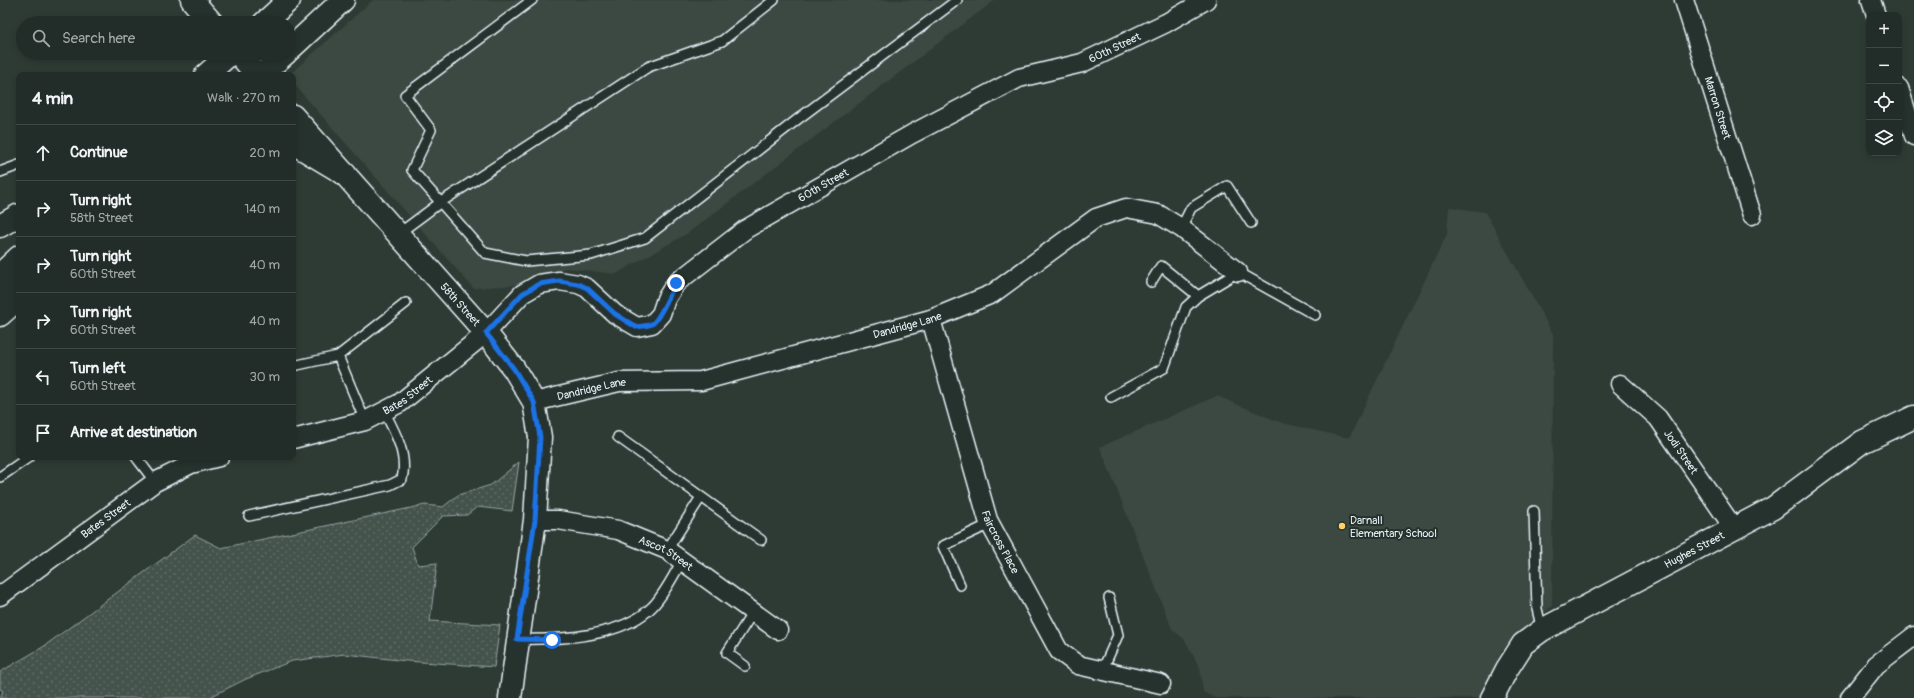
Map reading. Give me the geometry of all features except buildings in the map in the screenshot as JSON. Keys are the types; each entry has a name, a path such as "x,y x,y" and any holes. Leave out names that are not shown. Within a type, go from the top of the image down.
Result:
{"street":[{"path":"272,16 289,0"},
{"path":"296,44 343,0"},
{"name":"60th Street","path":"486,333 522,294 539,284 559,281 573,283 587,288 615,314 636,327 652,324 661,314 666,299 676,283 746,229 912,134 1019,78 1082,63 1166,23 1206,0"},
{"name":"Marron Street","path":"1684,0 1752,215"},
{"path":"1871,0 1875,12"},
{"path":"194,1 206,16"},
{"path":"209,72 223,60"},
{"path":"244,60 254,72"},
{"path":"264,72 278,60"},
{"path":"1902,98 1914,136"},
{"name":"58th Street","path":"296,119 486,333 514,369 534,402 540,437 535,520 517,639 510,698"},
{"path":"296,145 345,174"},
{"name":"Dandridge Lane","path":"534,402 619,382 701,381 931,320 992,294 1096,218 1126,208 1158,214 1181,228 1238,272"},
{"path":"0,226 16,217"},
{"path":"0,275 16,261"},
{"path":"0,295 16,286"},
{"path":"0,315 16,301"},
{"name":"Faircross Place","path":"931,320 990,524 1058,651 1078,666 1161,684"},
{"name":"Bates Street","path":"296,438 365,421 400,403 486,333"},
{"name":"Jodi Street","path":"1620,384 1658,418 1733,527"},
{"name":"Hughes Street","path":"1492,698 1507,669 1523,644 1542,630 1733,527 1773,508 1862,442 1914,417"},
{"name":"Bates Street","path":"0,596 155,482 191,464 207,460"},
{"name":"Ascot Street","path":"535,520 558,520 618,530 667,550 778,630"},
{"path":"1850,698 1876,666 1914,636"}],"lane":[{"path":"532,0 404,95 431,130 412,170 486,253 526,261 591,256 645,238 957,0"},
{"path":"398,234 441,202 648,67 722,41 774,0"},
{"path":"0,172 16,166"},
{"path":"1181,228 1191,208 1227,186 1251,223"},
{"path":"1151,282 1161,266 1198,296"},
{"path":"1111,397 1164,368 1186,307 1198,296 1238,272 1315,315"},
{"path":"296,365 338,356 406,303"},
{"path":"338,356 365,421"},
{"path":"249,516 390,485 402,478 405,469 404,458 394,430 384,411"},
{"path":"618,436 760,540"},
{"path":"0,477 25,460"},
{"path":"138,460 155,482"},
{"path":"667,550 701,497"},
{"path":"1534,511 1538,609 1542,630"},
{"path":"960,585 943,546 990,524"},
{"path":"517,639 552,640 572,638 622,626 639,618 653,607 682,561"},
{"path":"1102,671 1118,635 1108,598"},
{"path":"745,666 727,653 753,612"}],"shaded area":[{"path":"373,0 995,0 688,233 616,274 566,268 517,285 473,288 296,86 296,72 292,72"},
{"name":"Darnall Elementary School","path":"1449,207 1485,212 1553,334 1552,606 1502,650 1480,698 1215,698 1203,692 1200,668 1185,640 1172,629 1100,447 1217,396 1282,423 1349,438 1447,234"},
{"path":"519,462 512,511 477,507 467,515 443,516 412,547 418,565 437,563 430,621 500,625 494,667 407,661 345,654 292,661 246,679 208,698 0,698 3,691 0,689 0,672 43,647 195,535 221,548 425,505 443,507 458,495 491,485"}],"place":[{"name":"Darnall Elementary School","path":"1342,526"}],"route":[{"path":"552,640 517,639 535,520 540,437 534,402 514,369 486,333 522,294 539,284 559,281 578,284 587,288 615,314 636,327 652,324 661,314 666,299 676,283"}]}
